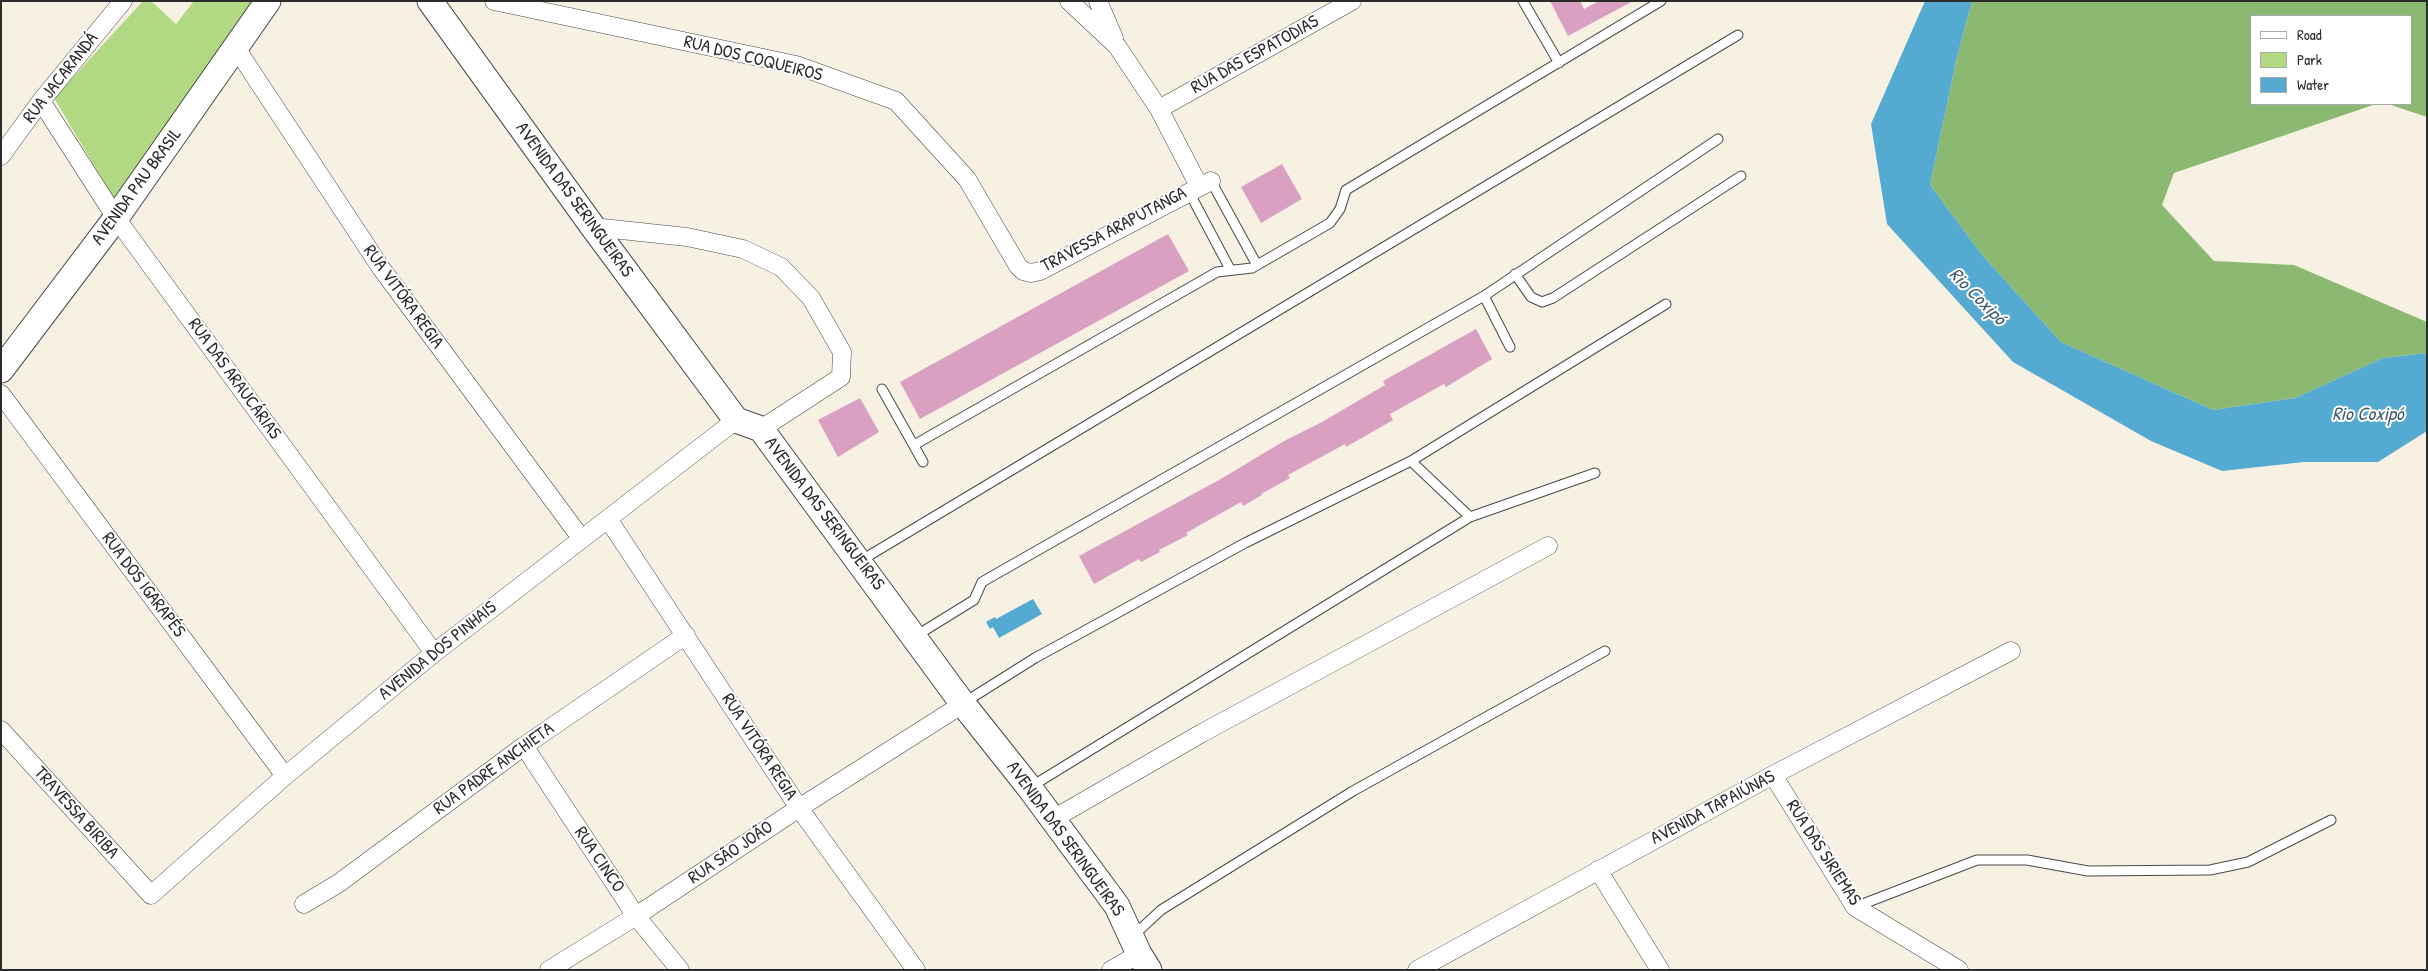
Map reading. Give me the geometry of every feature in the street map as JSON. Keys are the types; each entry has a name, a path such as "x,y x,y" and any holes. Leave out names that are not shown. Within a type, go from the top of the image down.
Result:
{"street":[{"name":"RUA JACARANDÁ","path":"1,156 41,101 123,1"},
{"name":"AVENIDA PAU BRASIL","path":"1,370 116,218 268,1"},
{"name":"AVENIDA DAS SERINGUEIRAS","path":"430,1 593,227 736,420 761,429 860,561 962,704 1029,787 1117,906 1140,953"},
{"name":"RUA DOS COQUEIROS","path":"494,1 796,65 896,100 967,179 1018,266"},
{"path":"1069,1 1117,46"},
{"path":"1098,1 1117,46 1159,109 1200,186"},
{"name":"RUA DAS ESPATODIAS","path":"1159,109 1352,1"},
{"name":"RUA VITÓRA REGIA","path":"236,48 381,268 581,538"},
{"name":"RUA DAS ARAUCÁRIAS","path":"41,101 116,218 434,653"},
{"name":"TRAVESSA ARAPUTANGA","path":"1018,266 1024,271 1031,273 1040,271 1200,186"},
{"path":"593,227 687,237 743,249 780,267 812,298 842,352 841,378 761,429"},
{"name":"RUA DOS IGARAPÉS","path":"1,394 285,776"},
{"name":"AVENIDA DOS PINHAIS","path":"151,895 285,776 434,653 736,420"},
{"name":"RUA VITÓRA REGIA","path":"608,520 799,808 916,970"},
{"path":"1053,820 1202,733 1548,546"},
{"name":"RUA PADRE ANCHIETA","path":"304,904 339,883 524,746 686,635"},
{"name":"AVENIDA TAPAIÚNAS","path":"1417,970 1773,775 2011,651"},
{"name":"RUA SÃO JOÃO","path":"549,970 636,916 799,808 962,704"},
{"name":"TRAVESSA BIRIBA","path":"1,730 151,895"},
{"name":"RUA CINCO","path":"524,746 636,916 680,970"},
{"name":"RUA DAS SIRIEMAS","path":"1773,775 1855,908 1959,970"},
{"path":"1598,870 1660,970"},
{"path":"1111,970 1140,953"}],"lane":[{"path":"1523,1 1559,63"},
{"path":"914,445 1218,272 1230,269 1246,270 1330,223 1340,209 1346,190 1661,1"},
{"path":"860,561 1738,35"},
{"path":"914,637 974,600 982,582 1484,296 1718,139"},
{"path":"1515,274 1531,298 1542,302 1553,298 1741,176"},
{"path":"1200,186 1257,265"},
{"path":"1200,186 1230,269"},
{"path":"1484,296 1510,347"},
{"path":"962,704 1035,658 1237,547 1411,461 1666,304"},
{"path":"882,389 923,462"},
{"path":"1411,461 1470,517"},
{"path":"1029,787 1470,517 1595,473"},
{"path":"1140,953 1160,910 1353,791 1605,651"},
{"path":"1855,908 1977,860 2027,860 2088,870 2210,870 2248,862 2331,820"}],"green space":[{"path":"143,1 151,1 176,24 194,1 255,1 114,199 54,98"},
{"path":"1972,1 2427,1 2427,117 2391,105 2413,105 2413,15 2250,15 2250,105 2373,105 2174,173 2162,205 2214,261 2294,265 2427,322 2427,353 2383,358 2295,398 2213,410 2061,342 1983,256 1930,185 1956,61"}],"water":[{"name":"Rio Coxipó","path":"1925,1 1972,1 1956,61 1930,185 1983,256 2061,342 2213,410 2295,398 2383,358 2427,353 2427,431 2378,462 2304,462 2222,471 2151,441 2013,362 1887,224 1871,124"},
{"path":"1033,599 1042,614 999,638 993,627 990,629 986,622 995,617 996,619"}],"building":[{"path":"1550,1 1580,1 1584,9 1599,1 1633,1 1568,36"},
{"path":"1282,164 1302,199 1261,223 1241,187"},
{"path":"1168,234 1189,271 920,419 900,382"},
{"path":"1476,329 1492,359 1446,387 1444,384 1390,414 1393,420 1346,447 1345,444 1288,475 1290,478 1243,506 1241,502 1186,533 1188,535 1159,550 1160,552 1141,562 1139,559 1094,584 1079,556 1219,480 1284,441 1322,422 1385,385 1383,381"},
{"path":"860,398 879,432 838,457 818,420"}]}
